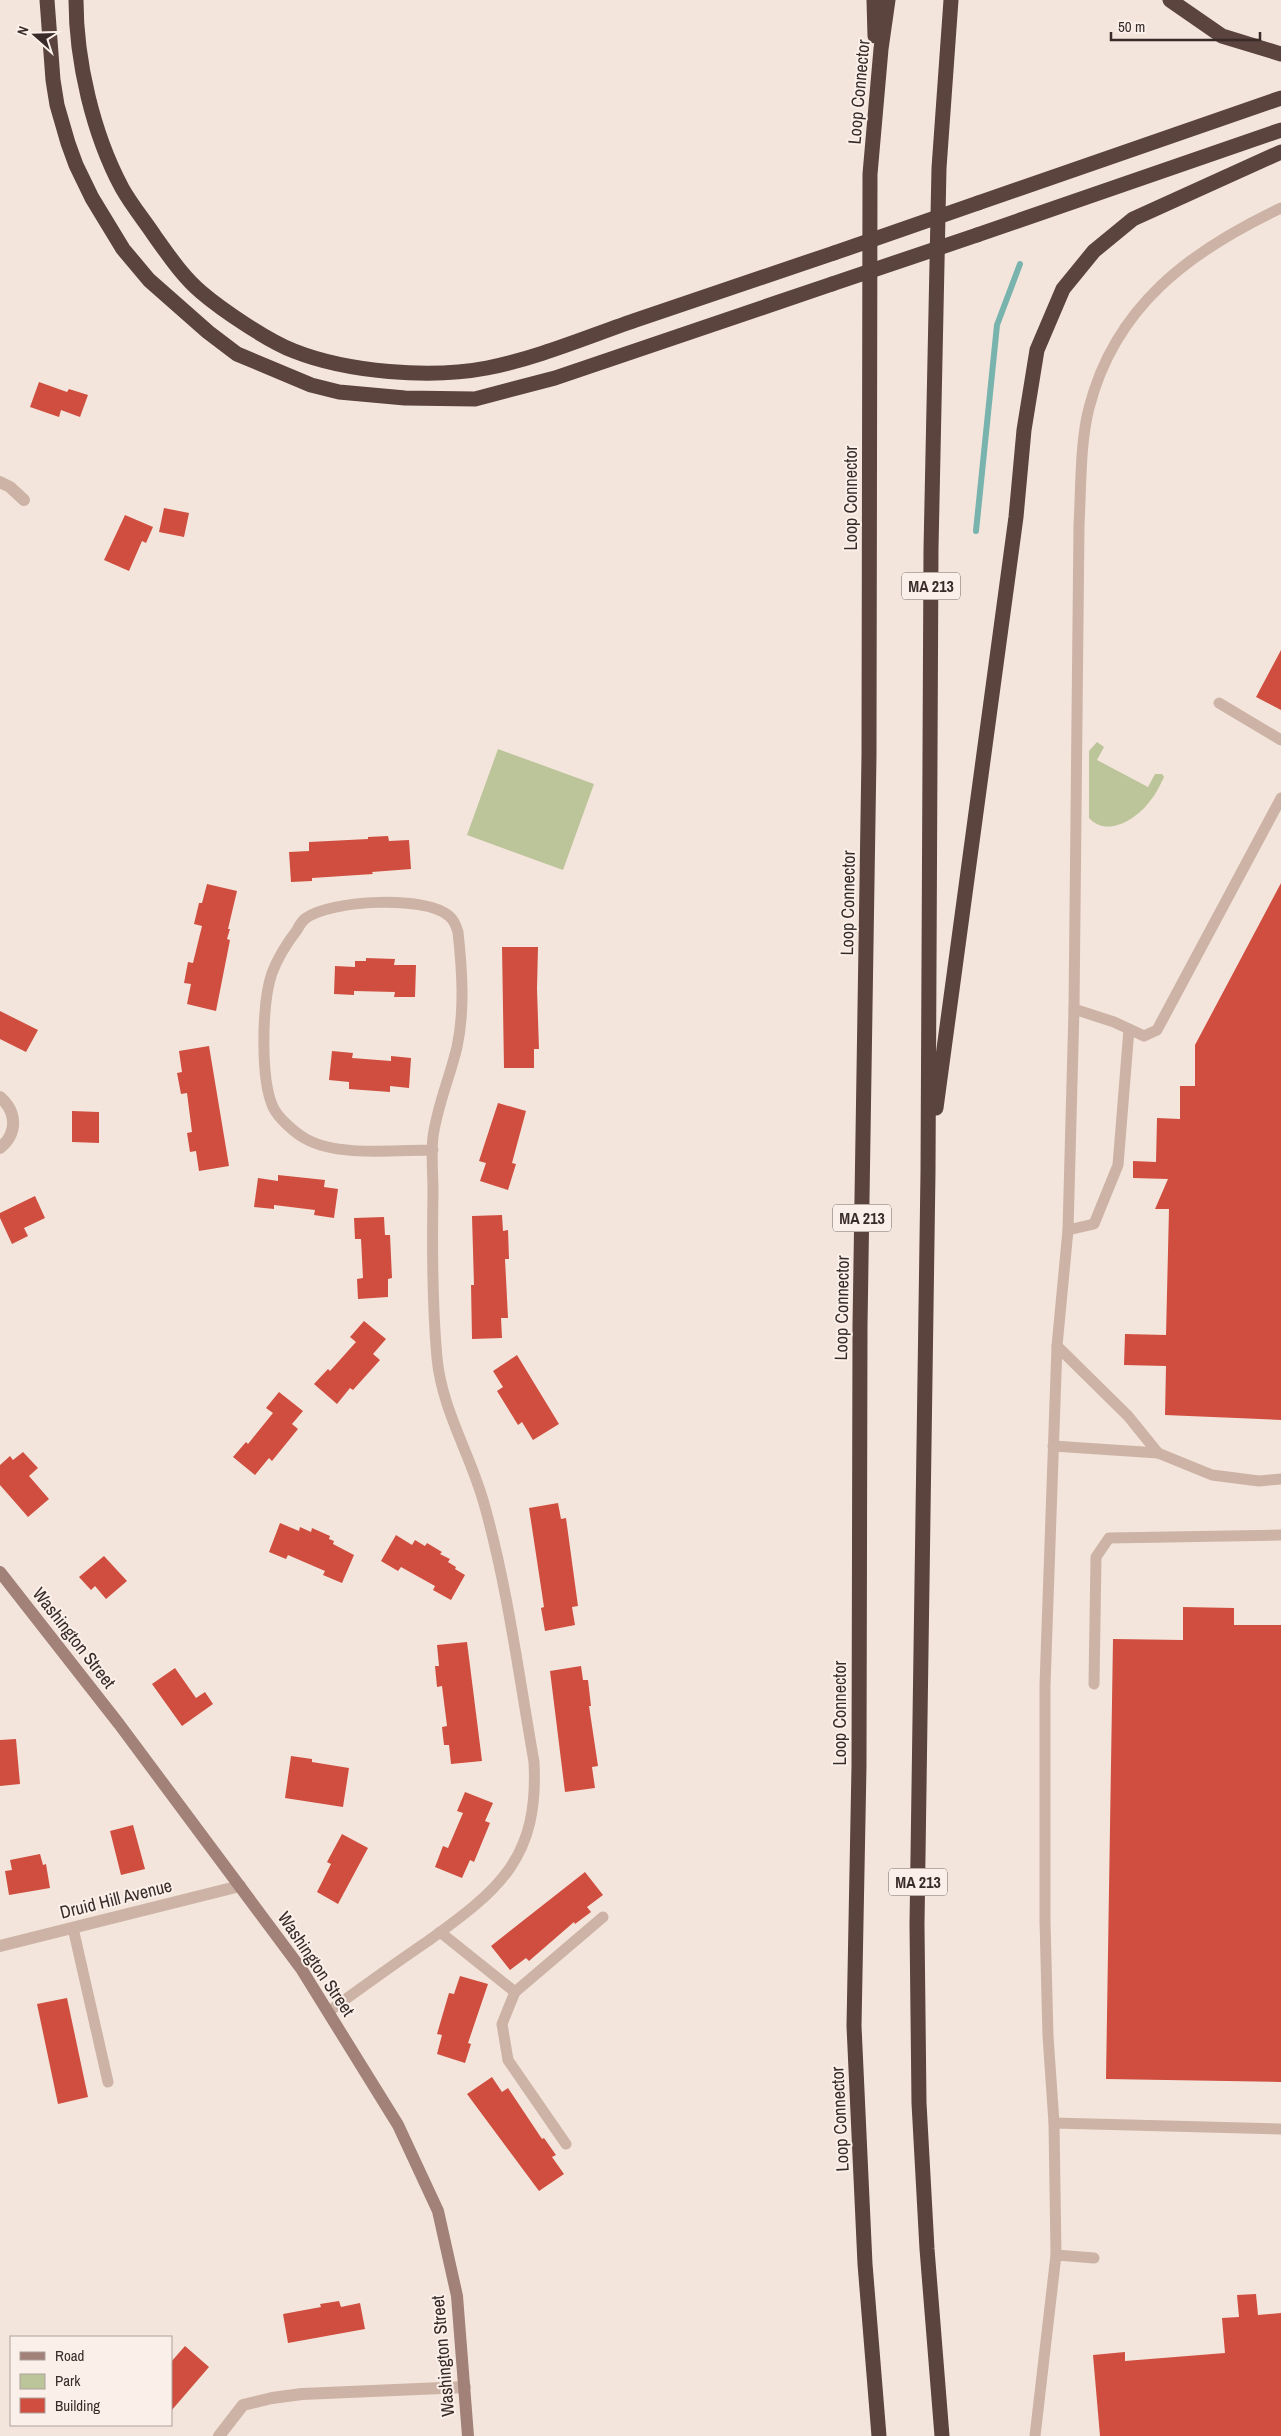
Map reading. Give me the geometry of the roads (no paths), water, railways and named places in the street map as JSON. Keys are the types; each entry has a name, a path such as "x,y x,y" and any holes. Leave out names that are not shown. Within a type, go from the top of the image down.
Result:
{"highway":[{"path":"47,0 53,80 68,143 76,166 92,198 123,249 149,280 191,318 237,354 311,385 339,392 405,398 475,399 555,378 1281,130"},
{"path":"76,0 81,50 97,129 121,186 132,205 184,275 200,292 273,340 294,351 340,364 394,373 437,373 487,368 546,350 834,253 1281,98"},
{"path":"874,0 877,99"},
{"name":"Loop Connector","path":"879,2436 865,2264 854,2026 859,1766 860,1326 869,755 870,174 888,0"},
{"name":"MA 213","path":"942,2436 927,2249 918,2044 917,1925 928,1172 931,548 939,168 951,0"},
{"path":"1170,0 1222,36 1281,54"},
{"path":"928,1172 1016,517 1024,430 1037,350 1063,289 1094,251 1133,219 1281,152"}],"street":[{"path":"0,482 10,487 24,500"},
{"path":"0,1097 8,1104 13,1113 14,1123 7,1142 0,1148"},
{"name":"Washington Street","path":"0,1572 100,1700 302,1970 398,2125 438,2211 457,2296 468,2436"},
{"name":"Druid Hill Avenue","path":"0,1946 240,1886"},
{"path":"219,2436 244,2406 272,2398 302,2394 465,2387"}],"lane":[{"path":"1035,2436 1056,2255 1054,2123 1048,2036 1045,1893 1045,1685 1057,1346 1068,1230 1074,1009 1079,526 1088,409 1111,348 1141,304 1181,266 1249,223 1281,208"},
{"path":"1219,703 1281,740"},
{"path":"1074,1009 1144,1036 1157,1030 1281,798"},
{"path":"328,2012 482,1900 512,1868 522,1849 529,1827 535,1782 534,1762 497,1552 478,1481 467,1460 442,1387 437,1349 433,1150 436,1114 451,1070 462,1021 460,950 454,921 438,909 418,904 396,903 326,910 306,918 290,939 272,974 266,1012 263,1060 266,1085 274,1109 306,1139 328,1147 353,1150 433,1150"},
{"path":"1068,1230 1094,1224 1118,1164 1129,1029"},
{"path":"1057,1346 1128,1416 1158,1453"},
{"path":"1053,1446 1158,1453 1212,1475 1259,1481 1281,1479"},
{"path":"1094,1684 1096,1556 1109,1538 1281,1535"},
{"path":"566,2144 508,2060 502,2024 515,1992 603,1917"},
{"path":"73,1928 108,2082"},
{"path":"440,1932 515,1992"},
{"path":"1054,2123 1281,2129"},
{"path":"1056,2255 1094,2258"}],"waterway":[{"path":"976,531 997,325 1020,264"}]}
